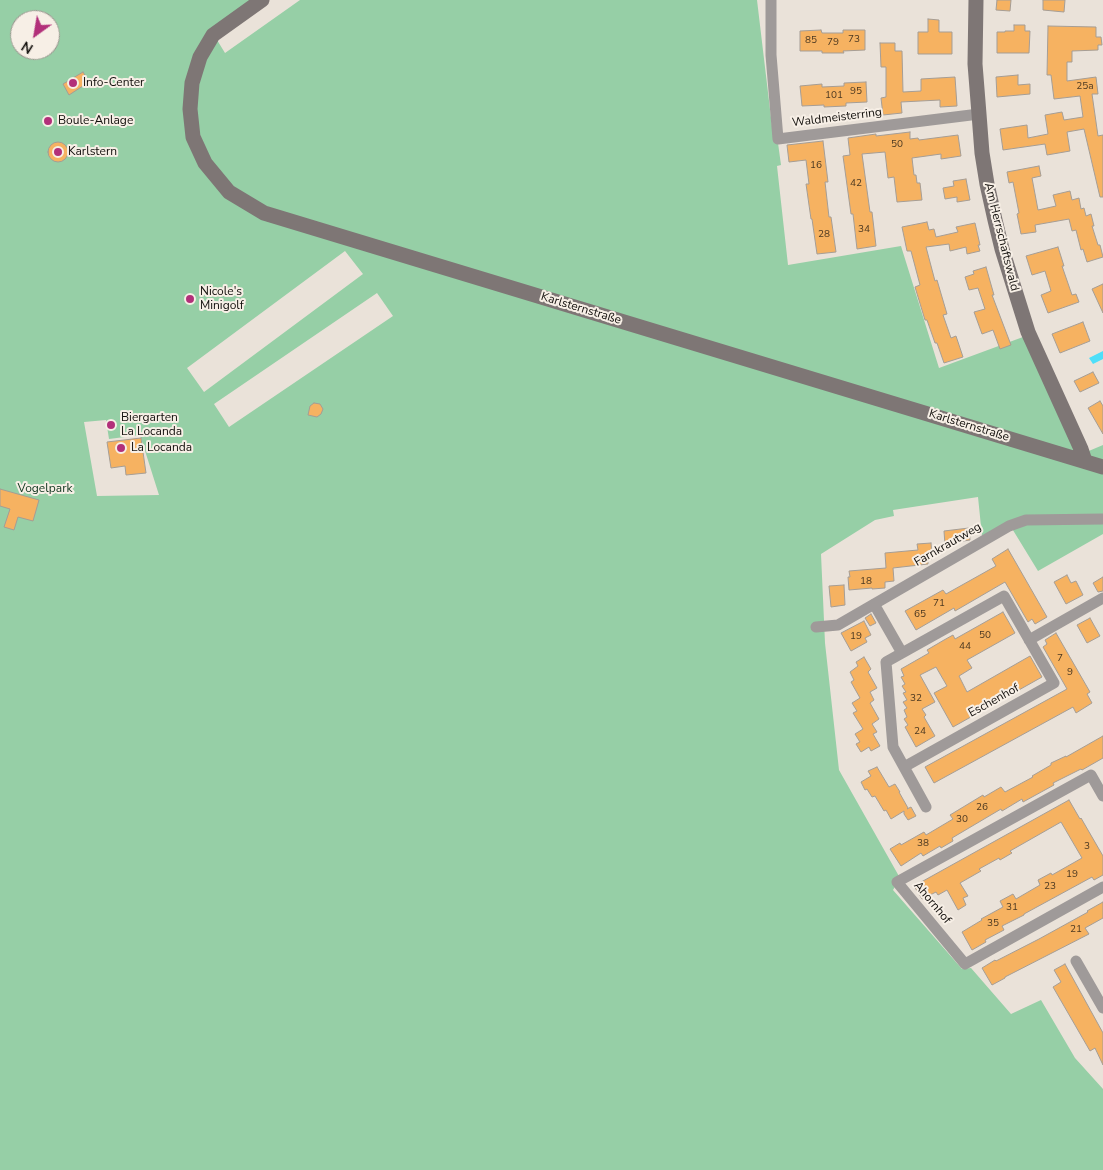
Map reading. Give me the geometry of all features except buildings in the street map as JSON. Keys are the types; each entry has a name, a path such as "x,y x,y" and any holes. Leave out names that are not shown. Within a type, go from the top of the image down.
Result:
{"street":[{"name":"Karlsternstraße","path":"262,0 213,35 200,57 192,83 190,109 193,137 205,163 229,192 264,214 1103,467"},
{"name":"Waldmeisterring","path":"771,0 771,55 778,139 979,114"},
{"name":"Am Herrschaftswald","path":"976,0 975,64 982,152 987,184 1002,249 1028,332 1085,461"},
{"name":"Farnkrautweg","path":"816,627 838,625 1009,526 1026,520 1103,519"},
{"name":"Eschenhof","path":"904,767 1054,683 1004,596 886,662 893,748 926,807"},
{"path":"1029,640 1103,598"},
{"path":"874,604 902,653"},
{"name":"Ahornhof","path":"1103,796 1091,775 897,882 965,964 1103,887"},
{"path":"1076,960 1102,1003"}],"green space":[{"name":"Vogelpark","path":"0,0 262,0 214,35 225,53 300,0 757,0 774,143 778,143 781,165 777,166 788,265 901,246 939,368 1023,337 1084,453 1103,445 1103,534 1038,571 1008,522 982,536 978,497 893,510 894,516 875,520 821,554 825,643 839,770 900,878 893,890 962,969 971,968 1011,1014 1041,1000 1075,1058 1103,1089 1103,1170 0,1170","holes":["345,251 363,274 204,392 187,368","377,293 393,316 229,427 214,404","106,420 109,439 140,435 159,495 97,496 84,422"]}],"water":[{"path":"1103,351 1103,359 1093,364 1089,358"}],"place":[{"name":"Info-Center","path":"73,83"},
{"name":"Boule-Anlage","path":"48,121"},
{"name":"Karlstern","path":"58,152"},
{"name":"Nicole's Minigolf","path":"190,299"},
{"name":"Biergarten La Locanda","path":"111,425"},
{"name":"La Locanda","path":"121,448"}]}
